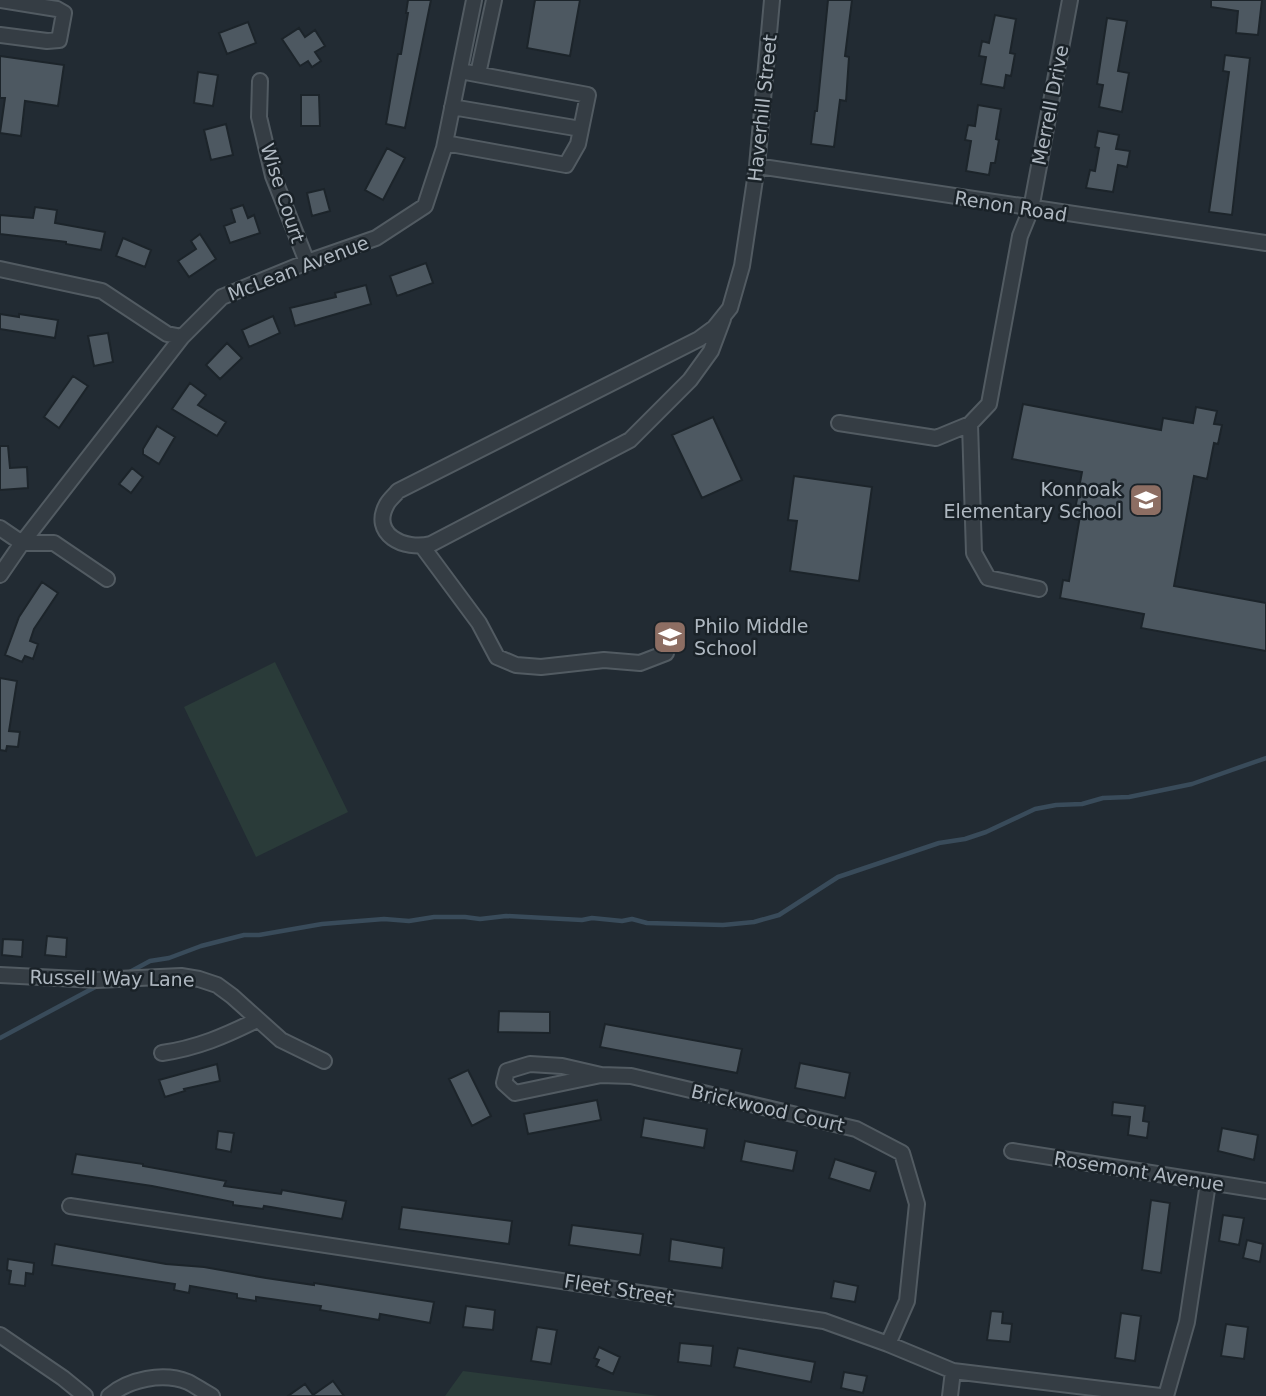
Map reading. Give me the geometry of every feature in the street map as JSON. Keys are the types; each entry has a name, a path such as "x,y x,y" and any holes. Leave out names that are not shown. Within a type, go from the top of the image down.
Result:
{"street":[{"path":"0,0 57,9 64,13 59,40 0,35"},
{"name":"McLean Avenue","path":"0,575 182,337 222,297 307,262 376,238 425,206 445,143 474,0"},
{"path":"478,74 494,0"},
{"name":"Haverhill Street","path":"422,546 431,544 629,440 690,380 711,351 734,296 750,216 772,0"},
{"name":"Merrell Drive","path":"970,424 989,404 1020,236 1031,209 1070,0"},
{"path":"445,143 566,166 578,144 588,94 460,71"},
{"name":"Wise Court","path":"260,81 259,117 273,176 307,262"},
{"path":"452,107 581,129"},
{"name":"Renon Road","path":"757,166 1266,243"},
{"path":"0,270 102,291 167,334 182,337"},
{"path":"666,653 640,663 604,660 541,667 516,665 498,657 479,623 422,546 396,543 383,523 386,505 398,491 699,339 723,319"},
{"path":"839,423 936,438 970,424 974,553 988,578 1039,589"},
{"path":"0,528 22,543 54,543 107,579"},
{"name":"Russell Way Lane","path":"0,975 97,980 181,976 200,979 218,985 281,1040 324,1061"},
{"path":"162,1053 192,1049 257,1020"},
{"name":"Brickwood Court","path":"601,1075 515,1093 504,1083 507,1071 530,1064 562,1066 601,1075 631,1076 856,1129 902,1153 917,1204 906,1301 888,1344"},
{"name":"Rosemont Avenue","path":"1012,1151 1266,1191"},
{"path":"1166,1396 1187,1322 1208,1183"},
{"name":"Fleet Street","path":"70,1206 824,1321 953,1371 1160,1396"},
{"path":"0,1335 85,1396"},
{"path":"950,1396 953,1371"},
{"path":"109,1396 133,1382 159,1377 186,1381 212,1396"}],"shaded area":[{"path":"275,662 348,812 256,857 184,707"},
{"path":"463,1371 659,1396 445,1396"}],"building":[{"path":"408,0 431,0 405,128 386,124 398,54 401,54"},
{"path":"535,0 580,0 570,56 527,48"},
{"path":"828,0 852,0 845,56 849,57 846,101 840,100 834,147 811,144"},
{"path":"1211,0 1262,0 1258,35 1236,33 1238,11 1211,7"},
{"path":"995,15 1016,19 1010,53 1015,54 1011,76 1006,75 1004,88 981,84 986,57 979,56 982,41 989,43"},
{"path":"1107,18 1127,21 1118,71 1129,73 1122,112 1099,107 1103,85 1097,84"},
{"path":"248,22 256,43 227,54 219,33"},
{"path":"299,28 305,37 315,30 325,46 315,52 321,61 312,67 308,61 300,66 282,39"},
{"path":"1225,55 1250,58 1232,215 1209,212 1229,72 1223,71"},
{"path":"0,56 64,65 58,106 25,101 21,136 0,133 5,98 0,98"},
{"path":"198,72 218,75 213,106 194,103"},
{"path":"301,95 319,95 320,126 301,126"},
{"path":"978,105 1001,109 995,163 991,163 989,175 966,171 971,141 965,140 968,125 975,126"},
{"path":"226,124 233,155 211,160 204,130"},
{"path":"1098,131 1119,135 1116,149 1130,151 1127,167 1118,165 1113,192 1086,188 1090,170 1095,171 1099,148 1095,147"},
{"path":"387,148 405,158 383,200 365,190"},
{"path":"324,189 330,211 312,216 307,193"},
{"path":"243,205 248,218 254,215 260,233 230,243 224,226 235,222 231,209"},
{"path":"35,207 57,210 55,223 105,232 101,250 66,242 0,234 0,215 33,218"},
{"path":"200,234 216,259 189,277 178,261 196,249 191,241"},
{"path":"123,238 151,250 145,267 116,256"},
{"path":"426,263 433,283 397,296 390,276"},
{"path":"366,285 371,304 295,326 290,308 336,297 335,293"},
{"path":"0,314 58,320 55,338 0,329"},
{"path":"273,316 280,333 249,347 242,330"},
{"path":"108,333 113,362 94,366 88,336"},
{"path":"227,343 242,358 220,379 206,365"},
{"path":"73,376 88,386 59,428 44,417"},
{"path":"190,383 206,395 198,405 226,422 217,436 172,409"},
{"path":"1023,404 1161,430 1163,418 1193,423 1196,407 1217,411 1214,424 1222,425 1218,444 1214,443 1207,479 1194,476 1174,586 1266,603 1266,651 1141,628 1144,614 1060,598 1063,580 1069,581 1080,516 1074,515 1082,472 1012,459"},
{"path":"713,417 742,480 702,498 672,435"},
{"path":"157,426 175,437 159,464 143,454 143,449"},
{"path":"0,446 8,446 10,468 27,467 28,488 0,490"},
{"path":"132,468 143,477 131,493 119,484"},
{"path":"794,476 872,487 859,581 790,571 797,521 788,520"},
{"path":"42,582 58,593 34,629 30,641 38,644 33,659 25,656 22,662 5,655 19,617"},
{"path":"0,678 17,681 9,731 20,732 18,747 7,746 6,751 0,750"},
{"path":"47,936 67,938 66,957 45,955"},
{"path":"3,939 23,940 22,957 2,955"},
{"path":"499,1011 550,1012 550,1033 498,1032"},
{"path":"605,1024 742,1049 737,1073 600,1047"},
{"path":"800,1063 850,1073 845,1098 795,1088"},
{"path":"217,1064 220,1081 184,1089 185,1091 165,1097 159,1080"},
{"path":"468,1070 491,1116 472,1126 449,1079"},
{"path":"597,1100 601,1120 528,1134 524,1114"},
{"path":"1113,1102 1145,1106 1143,1121 1149,1122 1147,1138 1128,1135 1130,1117 1112,1115"},
{"path":"644,1118 707,1129 704,1148 641,1137"},
{"path":"1222,1128 1258,1135 1254,1160 1218,1151"},
{"path":"218,1131 234,1133 231,1152 216,1149"},
{"path":"745,1141 797,1151 793,1171 741,1161"},
{"path":"76,1154 226,1181 224,1186 281,1194 282,1190 346,1201 342,1219 264,1206 263,1209 233,1205 233,1202 152,1186 72,1174"},
{"path":"835,1159 876,1172 870,1191 829,1178"},
{"path":"1151,1200 1170,1203 1161,1273 1142,1270"},
{"path":"402,1207 512,1221 509,1244 399,1229"},
{"path":"1223,1215 1244,1218 1239,1245 1219,1241"},
{"path":"572,1225 643,1234 640,1255 569,1245"},
{"path":"671,1239 724,1248 722,1268 669,1261"},
{"path":"1247,1240 1263,1244 1260,1262 1243,1258"},
{"path":"55,1244 166,1264 204,1267 434,1302 430,1323 380,1314 379,1320 320,1310 321,1306 256,1297 256,1301 237,1298 237,1294 190,1286 189,1293 174,1290 175,1284 52,1265"},
{"path":"8,1259 34,1263 33,1274 26,1273 25,1286 9,1284 11,1271 7,1270"},
{"path":"834,1281 858,1286 855,1302 831,1298"},
{"path":"466,1306 495,1310 493,1330 463,1327"},
{"path":"991,1311 1003,1312 1002,1323 1012,1324 1010,1342 987,1340"},
{"path":"1121,1313 1141,1316 1135,1361 1115,1358"},
{"path":"1226,1324 1248,1327 1244,1359 1221,1356"},
{"path":"537,1327 557,1330 551,1364 531,1361"},
{"path":"680,1343 713,1346 711,1366 678,1362"},
{"path":"599,1347 620,1357 613,1374 596,1366 599,1360 594,1358"},
{"path":"738,1348 815,1362 811,1382 734,1367"},
{"path":"844,1372 867,1376 863,1393 841,1388"},
{"path":"333,1381 344,1396 288,1396 305,1384 313,1395"}],"waterway":[{"path":"126,974 150,961 169,958 244,935 322,924 384,919 409,921 434,917 480,919 506,916 622,921 632,919 647,923 723,925 754,922 779,915 838,877 939,843 986,832 1035,809 1082,804 1103,798 1129,797 1192,784 1266,758"},
{"path":"0,1038 99,985"}],"place":[{"name":"Konnoak Elementary School","path":"1146,500"},
{"name":"Philo Middle School","path":"670,637"}]}
